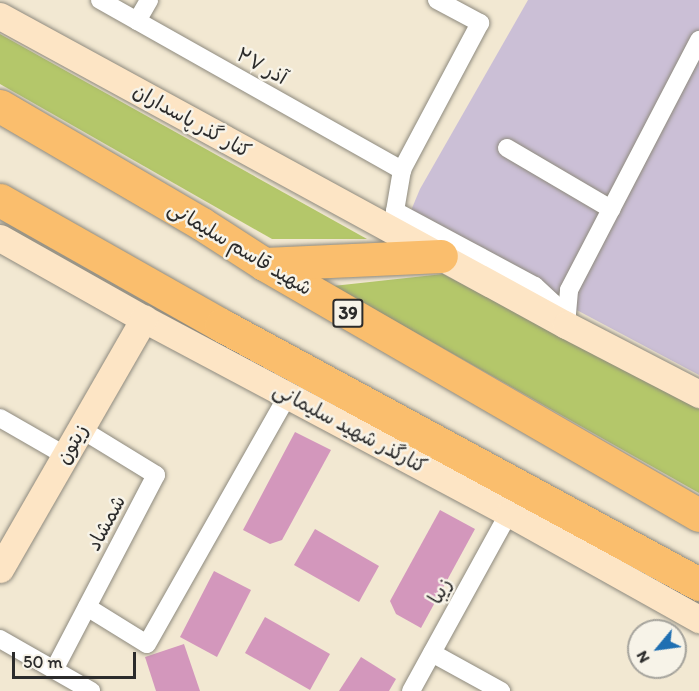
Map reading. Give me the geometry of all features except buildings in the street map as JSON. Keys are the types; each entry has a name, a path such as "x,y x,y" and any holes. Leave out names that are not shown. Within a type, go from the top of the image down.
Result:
{"highway":[{"name":"شهید قاسم سلیمانی","path":"0,106 202,224 264,264 699,514"},
{"path":"0,200 221,325 699,584"},
{"path":"264,264 441,256"}],"main road":[{"name":"کنار گذر پاسداران","path":"0,16 441,256"},
{"name":"کنارگذر شهید سلیمانی","path":"0,238 144,319 508,513 699,619"},
{"path":"441,256 566,325 699,394"},
{"name":"زیتون","path":"0,569 144,319"}],"street":[{"name":"آذر ۲۷","path":"100,0 402,170"},
{"path":"137,21 149,0"},
{"path":"437,0 480,24 402,170 395,211 535,286 553,303 566,325"},
{"path":"566,325 569,290 699,40"},
{"path":"507,148 610,209"},
{"path":"87,607 147,644 288,395"},
{"path":"0,418 66,456"},
{"name":"شمشاد","path":"54,670 156,476 81,429"},
{"name":"زیبا","path":"411,691 508,513"},
{"path":"0,639 91,691"},
{"path":"432,652 501,691"}],"shaded area":[{"path":"528,0 699,0 699,375 407,220 420,189"}],"green space":[{"path":"0,34 367,239 272,239 0,84"},
{"path":"443,274 699,409 699,493 333,286"}]}
